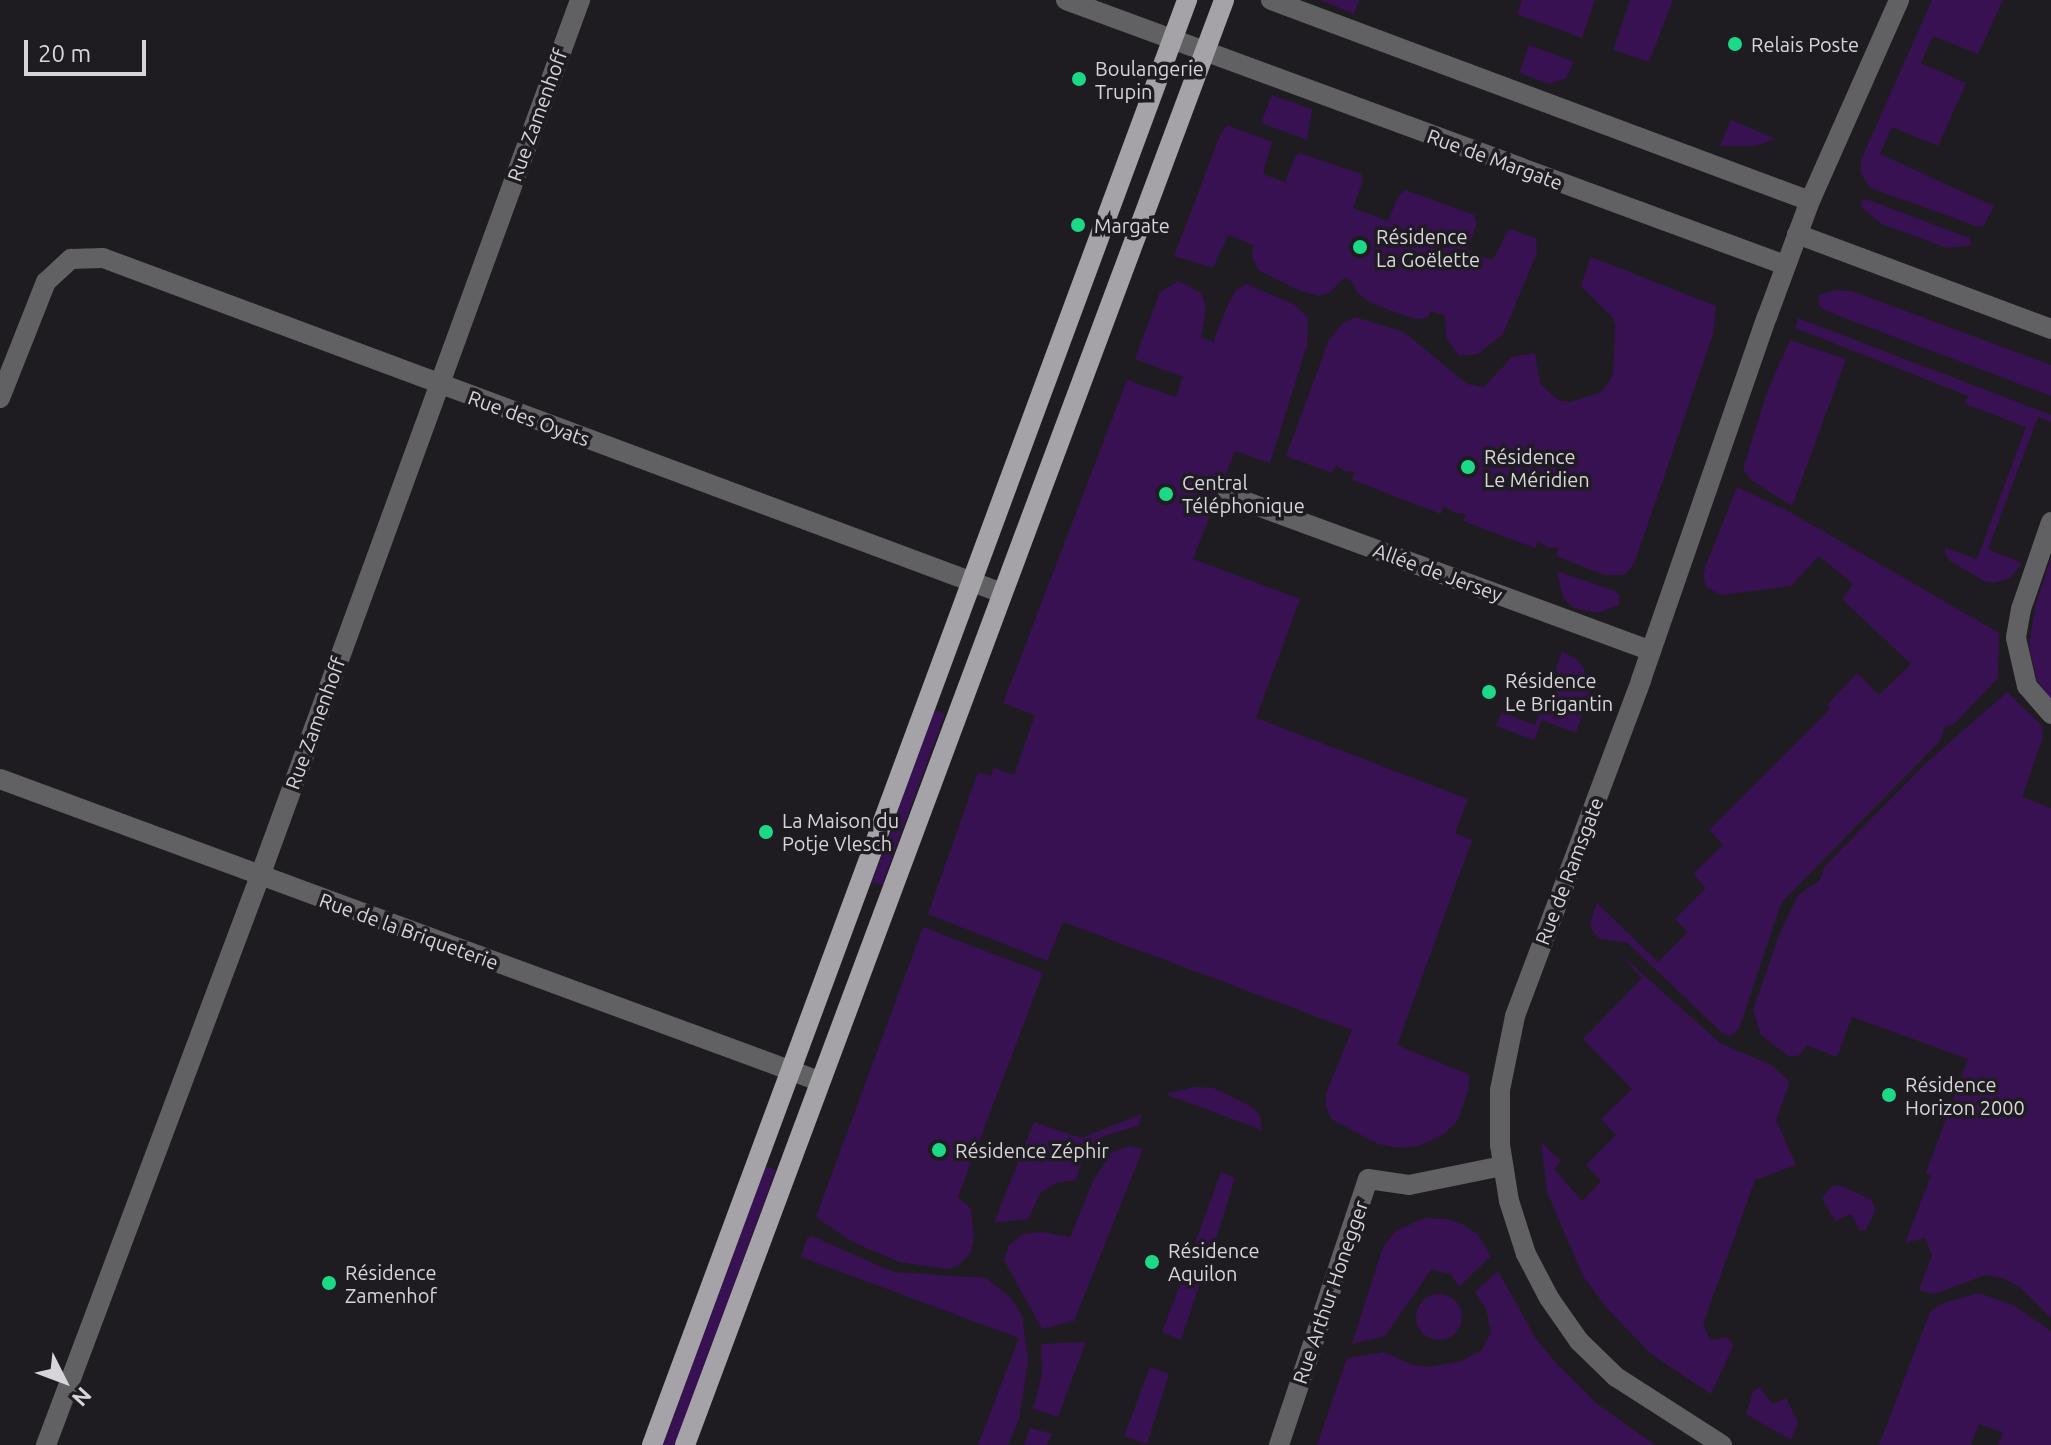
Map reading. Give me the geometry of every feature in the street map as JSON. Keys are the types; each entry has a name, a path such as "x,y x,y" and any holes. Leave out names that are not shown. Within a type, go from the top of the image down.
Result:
{"main road":[{"path":"652,1445 1187,0"},
{"path":"685,1445 1224,0"}],"street":[{"name":"Rue Zamenhoff","path":"46,1445 260,876 580,0"},
{"name":"Rue de Margate","path":"1066,0 1785,265"},
{"path":"1271,0 1810,201"},
{"name":"Rue de Ramsgate","path":"1722,1445 1640,1395 1579,1341 1526,1254 1502,1166 1499,1107 1515,1016 1651,651 1785,265 1899,0"},
{"path":"1797,234 2051,329"},
{"name":"Rue des Oyats","path":"0,398 37,298 58,269 71,259 103,258 1002,593"},
{"name":"Allée de Jersey","path":"1225,494 1651,651"},
{"path":"2051,522 2021,609 2016,638 2027,686 2051,714"},
{"name":"Rue de la Briqueterie","path":"0,779 819,1081"},
{"name":"Rue Arthur Honegger","path":"1279,1445 1368,1179 1402,1186 1502,1166"}],"shaded area":[{"path":"1320,0 1359,0 1354,14"},
{"path":"1522,0 1595,0 1582,38 1517,14"},
{"path":"1630,0 1673,0 1649,62 1613,50"},
{"path":"1932,0 2003,0 1978,54 1933,36 1921,63 1966,83 1938,146 1892,127 1880,154 1994,206 1984,225 1979,227 1870,188 1861,173 1861,160"},
{"path":"1529,45 1574,62 1566,78 1550,84 1519,73"},
{"path":"1272,95 1312,109 1307,140 1261,123"},
{"path":"1731,120 1776,139 1755,146 1720,146"},
{"path":"1227,125 1272,142 1263,174 1285,182 1295,157 1300,153 1361,174 1363,180 1353,208 1388,221 1399,195 1406,190 1474,215 1477,223 1467,250 1493,260 1509,229 1536,238 1537,253 1503,334 1478,354 1459,356 1446,337 1445,316 1432,311 1427,318 1415,319 1387,309 1366,300 1356,291 1353,282 1344,278 1330,292 1319,296 1300,291 1258,270 1252,256 1253,245 1228,235 1213,268 1174,256 1220,135"},
{"path":"1866,199 1969,238 1972,245 1947,248 1882,224 1862,208 1861,201"},
{"path":"1591,257 1716,306 1713,334 1634,564 1624,575 1605,575 1556,556 1558,547 1548,548 1538,541 1535,548 1463,521 1466,514 1455,513 1444,506 1441,514 1352,480 1355,472 1344,471 1336,465 1332,473 1286,456 1329,340 1342,324 1355,317 1404,332 1467,384 1484,387 1512,357 1535,353 1540,384 1558,400 1571,402 1601,392 1613,376 1615,326 1613,318 1581,286"},
{"path":"1178,281 1202,293 1206,309 1201,337 1213,342 1229,302 1237,289 1247,284 1295,305 1308,318 1307,345 1270,463 1235,451 1193,559 1300,599 1256,718 1468,799 1455,833 1472,840 1397,1045 1470,1075 1468,1090 1458,1120 1444,1134 1419,1146 1400,1148 1378,1144 1331,1119 1326,1107 1326,1093 1352,1030 1063,922 1047,961 928,914 978,772 991,776 994,768 1014,775 1035,715 1003,703 1127,380 1176,397 1183,377 1135,359 1160,292"},
{"path":"1834,290 1852,291 2051,365 2051,396 1826,311 1819,306 1818,296"},
{"path":"1798,318 2051,415 2051,422 2038,417 1988,549 2022,563 2010,578 1994,583 1984,581 1950,561 1945,548 1977,559 2026,427 1965,404 1968,396 1795,328"},
{"path":"1790,340 1846,359 1792,506 1751,480 1743,469 1767,392"},
{"path":"1737,487 1790,512 1999,633 1998,678 1955,723 1944,728 1940,741 1781,903 1739,1029 1730,1036 1722,1033 1628,943 1601,939 1594,934 1590,923 1597,903 1658,962 1688,932 1675,919 1706,888 1693,874 1723,845 1709,830 1830,709 1827,705 1857,673 1879,695 1911,664 1842,599 1853,584 1819,556 1791,586 1721,595 1706,587 1703,576 1706,565"},
{"path":"2051,559 2051,699 2037,680 2029,647 2035,606"},
{"path":"1557,571 1615,591 1620,596 1619,605 1598,613 1574,608 1563,598"},
{"path":"1562,651 1578,660 1590,679 1589,695 1576,733 1542,720 1534,740 1496,726 1502,712 1535,725 1541,708 1553,702 1561,680 1556,669"},
{"path":"2007,692 2042,726 2043,737 2022,797 2051,808 2051,1318 2022,1289 2005,1279 1986,1275 1934,1294 1919,1290 1932,1255 1925,1238 1905,1243 1931,1176 1926,1173 1968,1059 1852,1017 1837,1057 1806,1045 1800,1055 1790,1057 1761,1035 1753,1010 1779,935 1798,895 1820,880 1824,867 1924,765"},
{"path":"935,710 945,714 882,885 872,882"},
{"path":"923,927 1043,973 958,1197 971,1209 974,1239 970,1254 958,1266 947,1269 899,1262 851,1241 816,1217"},
{"path":"1619,953 1720,1043 1771,1065 1790,1082 1776,1120 1796,1165 1755,1180 1703,1324 1710,1340 1728,1337 1733,1346 1711,1394 1651,1354 1606,1307 1583,1276 1547,1192 1541,1142 1561,1161 1554,1169 1582,1201 1601,1181 1586,1165 1616,1135 1601,1119 1632,1089 1583,1039 1642,978"},
{"path":"1194,1087 1213,1088 1249,1105 1260,1115 1262,1130 1165,1094"},
{"path":"1142,1114 1138,1126 1104,1136 1091,1146 1082,1160 1076,1180 1056,1183 1041,1192 1028,1219 994,1223 1034,1122 1081,1138"},
{"path":"1129,1146 1143,1149 1074,1321 1042,1329 1004,1260 1009,1245 1023,1234 1043,1232 1070,1237 1093,1181 1112,1152"},
{"path":"766,1166 776,1170 675,1445 663,1445"},
{"path":"1221,1172 1235,1178 1212,1252 1194,1246"},
{"path":"1832,1186 1841,1186 1872,1200 1875,1211 1866,1230 1860,1231 1851,1214 1835,1221 1822,1198"},
{"path":"1424,1218 1447,1219 1464,1225 1478,1235 1491,1256 1459,1287 1451,1274 1431,1270 1385,1336 1352,1344 1383,1247 1396,1231"},
{"path":"812,1236 893,1272 986,1278 1010,1297 1022,1315 1028,1361 1019,1419 1008,1445 978,1445 1019,1338 801,1257 807,1238"},
{"path":"1498,1271 1536,1339 1556,1363 1596,1403 1655,1445 1317,1445 1347,1358 1384,1352 1413,1365 1428,1367 1462,1361 1482,1350 1491,1332 1486,1309 1475,1292"},
{"path":"1183,1277 1200,1283 1181,1340 1162,1332"},
{"path":"1979,1293 2013,1305 2051,1331 2051,1445 1998,1445 2003,1433 1979,1424 1971,1445 1879,1445 1930,1312 1943,1303"},
{"path":"1439,1294 1455,1301 1462,1317 1455,1333 1439,1340 1423,1333 1416,1317 1423,1301"},
{"path":"1086,1342 1058,1417 1033,1409 1042,1375 1041,1344"},
{"path":"1150,1367 1169,1374 1147,1444 1124,1436"},
{"path":"1760,1387 1772,1404 1786,1398 1798,1423 1791,1440 1746,1414 1753,1392"},
{"path":"1030,1428 1052,1434 1047,1445 1024,1445"}],"place":[{"name":"Relais Poste","path":"1735,44"},
{"name":"Boulangerie Trupin","path":"1079,79"},
{"name":"Margate","path":"1078,225"},
{"name":"Résidence La Goëlette","path":"1360,247"},
{"name":"Résidence Le Méridien","path":"1468,467"},
{"name":"Central Téléphonique","path":"1166,494"},
{"name":"Résidence Le Brigantin","path":"1489,692"},
{"name":"La Maison du Potje Vlesch","path":"766,832"},
{"name":"Résidence Horizon 2000","path":"1889,1095"},
{"name":"Résidence Zéphir","path":"939,1150"},
{"name":"Résidence Aquilon","path":"1152,1262"},
{"name":"Résidence Zamenhof","path":"329,1283"}]}
